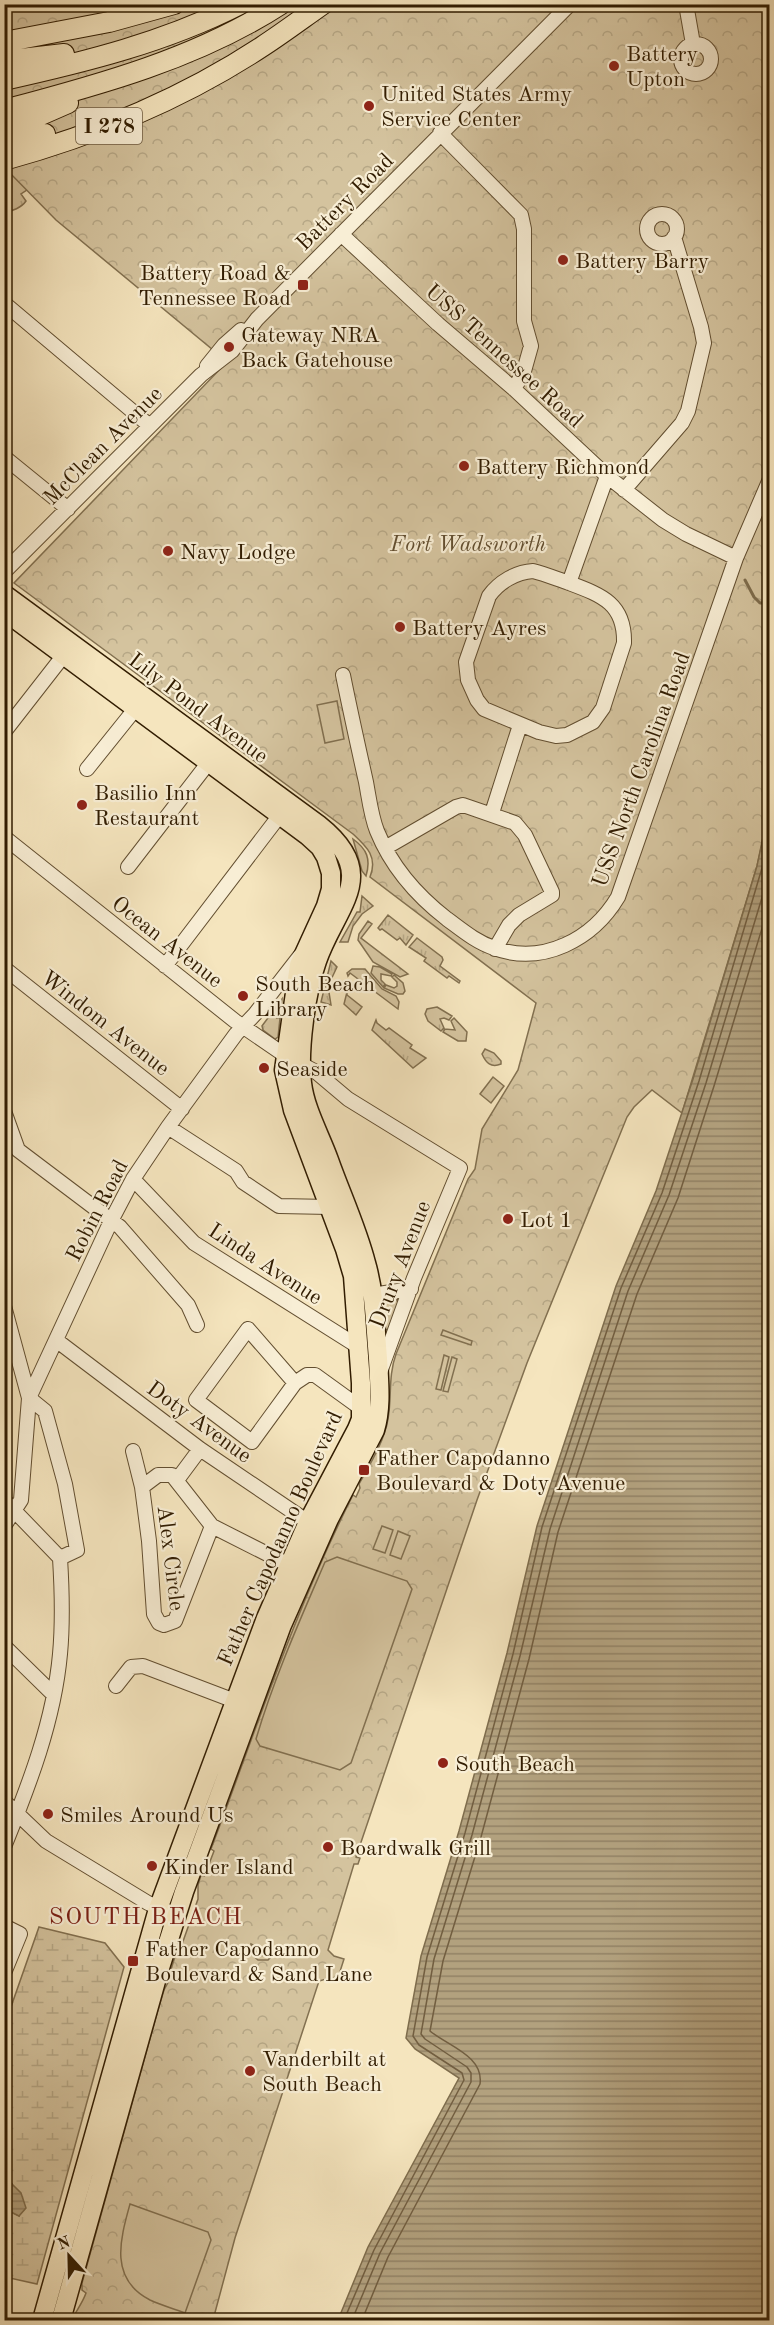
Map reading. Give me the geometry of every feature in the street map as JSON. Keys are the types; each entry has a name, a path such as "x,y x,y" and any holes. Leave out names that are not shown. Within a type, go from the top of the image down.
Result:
{"highway":[{"path":"4,42 109,22 174,4"},
{"name":"I 278","path":"4,110 110,80 184,53 248,24 281,4"},
{"name":"I 278","path":"4,160 119,122 209,78 262,47 323,4"},
{"path":"4,131 184,53 249,7"},
{"path":"4,80 89,59 249,7"},
{"path":"4,61 43,58 103,45 146,42"},
{"path":"4,146 99,116 176,85 209,78"}],"main road":[{"name":"Lily Pond Avenue","path":"4,594 140,702 208,762 320,847 331,873"},
{"name":"Lily Pond Avenue","path":"4,610 64,655 140,702 327,832 342,848 351,870"},
{"name":"Father Capodanno Boulevard","path":"61,2320 218,1775 235,1701 266,1618 289,1565 316,1527 375,1430 379,1410 379,1376 372,1294 363,1253 302,1083 305,1015 314,969 346,900 350,888 351,870"},
{"name":"Father Capodanno Boulevard","path":"42,2320 158,1909 279,1633 316,1527 357,1430 362,1409 353,1276 290,1100 284,1070 294,986 304,949 328,901 331,873"}],"street":[{"name":"Battery Road","path":"232,351 250,325 570,4"},
{"path":"686,4 693,44"},
{"path":"440,133 520,215 524,229 524,321 531,345 524,371 514,389"},
{"name":"USS Tennessee Road","path":"341,234 624,490 663,520 686,534 736,558"},
{"path":"624,490 682,423 688,411 703,351 701,327 674,237"},
{"path":"4,303 150,426"},
{"name":"Battery Road","path":"201,375 224,345 250,325"},
{"name":"McClean Avenue","path":"4,572 201,375 232,351"},
{"path":"4,457 68,508"},
{"path":"568,583 607,476"},
{"name":"USS North Carolina Road","path":"343,675 376,829 399,873 426,902 476,940 495,949 529,953 560,948 588,932 610,910 618,897 736,558 770,479"},
{"path":"533,571 568,583 602,595 610,603 616,612 624,643 603,708 593,723 567,735 548,735 490,713 480,704 466,675 466,662 488,598 503,582 521,572 533,571"},
{"path":"4,732 64,655"},
{"path":"87,769 140,702"},
{"path":"492,813 520,725"},
{"path":"128,867 208,762"},
{"path":"385,848 463,805 492,813 515,823 521,829 552,891 549,898 519,915 509,925 495,949"},
{"path":"165,966 280,815"},
{"name":"Ocean Avenue","path":"4,837 243,1026 285,1056 316,1072 348,1099 460,1168"},
{"name":"Robin Road","path":"4,1526 16,1511 21,1500 29,1398 111,1221 134,1179 168,1127 304,949"},
{"name":"Windom Avenue","path":"4,968 182,1109"},
{"path":"4,1111 18,1150 120,1227 188,1305 197,1325"},
{"path":"168,1127 236,1171 243,1182 279,1206 330,1207"},
{"name":"Drury Avenue","path":"379,1376 460,1168"},
{"name":"Linda Avenue","path":"134,1179 194,1243 359,1347"},
{"path":"372,1294 411,1289"},
{"path":"4,1306 29,1398 45,1411 65,1484 77,1550 60,1558"},
{"path":"294,1383 248,1329 196,1400 252,1442 294,1383 307,1375 315,1375 362,1409"},
{"name":"Doty Avenue","path":"56,1340 200,1449 316,1527"},
{"name":"Alex Circle","path":"177,1480 200,1449"},
{"name":"Alex Circle","path":"133,1451 142,1487 150,1541 154,1614 159,1623 164,1625 175,1621 212,1526"},
{"name":"Alex Circle","path":"142,1487 158,1475 172,1475 212,1526 289,1565"},
{"path":"4,1500 60,1558 61,1637 54,1695 34,1770 4,1847"},
{"path":"4,1646 54,1695"},
{"path":"116,1686 131,1667 143,1666 235,1701"},
{"path":"4,1801 46,1841 158,1909 176,1915"},
{"path":"4,1926 20,1934 4,1973"}],"green space":[{"name":"Fort Wadsworth","path":"4,5 769,5 770,808 757,866 682,1113 652,1090 627,1117 527,1363 477,1500 356,1857 360,1858 358,1864 354,1864 328,1950 334,1956 344,1959 337,1981 326,1979 319,1981 235,2238 213,2320 72,2320 86,2293 82,2290 82,2283 164,1990 171,1977 169,1976 177,1950 181,1947 198,1899 201,1875 204,1876 206,1863 209,1864 214,1851 211,1849 294,1626 332,1538 353,1495 356,1497 360,1488 359,1484 383,1436 388,1419 392,1370 396,1354 468,1179 475,1169 482,1129 518,1070 536,1003 370,877 372,858 367,848 353,834 14,583 224,365 213,350 56,220 5,168"},
{"path":"48,161 36,184 21,194 26,201 13,210 4,212 4,174"},
{"path":"337,701 344,739 325,743 317,705"},
{"path":"353,839 367,855 366,876 362,871"},
{"path":"362,896 373,906 362,914 353,926 348,942 340,942 357,912 360,912"},
{"path":"388,915 413,935 406,945 400,938 397,940 378,928"},
{"path":"368,921 372,924 361,938 408,974 400,977 373,962 358,940 359,934"},
{"path":"417,938 442,957 440,966 460,981 459,983 449,976 447,978 424,961 426,958 409,947"},
{"path":"331,961 337,967 328,986 331,1005 321,1002"},
{"path":"373,966 392,974 391,976 381,974 381,980 385,984 383,987 371,973"},
{"path":"352,969 365,969 382,989 396,996 399,1002 398,1009 350,973 348,976 347,973"},
{"path":"394,975 403,983 405,991 403,994 384,988 386,985 394,988 397,986 397,982 392,977"},
{"path":"347,992 347,995 362,1007 356,1015 344,1004"},
{"path":"282,999 281,1011 278,1011 277,1018 280,1018 278,1037 275,1039 263,1030 262,1026"},
{"path":"437,1007 452,1016 449,1020 440,1019 444,1028 441,1031 428,1021 425,1014 427,1009"},
{"path":"454,1018 467,1032 466,1041 458,1041 443,1032 445,1029 455,1030 451,1021"},
{"path":"376,1020 386,1030 389,1028 412,1045 410,1048 426,1058 413,1068 372,1030"},
{"path":"485,1049 494,1053 501,1064 492,1065 487,1062 482,1054"},
{"path":"493,1077 504,1086 491,1103 480,1094"},
{"path":"400,1300 389,1329 386,1330 383,1303"},
{"path":"443,1330 472,1341 471,1345 441,1335"},
{"path":"444,1355 449,1357 441,1390 436,1389"},
{"path":"452,1357 457,1359 448,1392 443,1391"},
{"path":"382,1526 393,1530 385,1553 373,1549"},
{"path":"398,1531 410,1536 401,1559 390,1555"},
{"path":"337,1557 407,1581 412,1589 351,1763 340,1770 260,1746 256,1739 279,1671 325,1562"},
{"path":"39,1927 105,1943 124,1967 37,2284 5,2277 5,2209 19,2216 12,2184 5,2186 5,2173 11,2168 9,2158 4,2155 5,2024"},
{"path":"251,1944 255,1946 259,1955 266,1956 270,1951 275,1953 268,1960 258,1960 251,1954"},
{"path":"130,2204 208,2232 211,2240 185,2313 150,2300 128,2281 123,2270 121,2245"}],"water":[{"path":"769,808 769,2320 338,2320 368,2247 459,2078 415,2049 406,2038 421,1956 459,1831 507,1653 537,1526 616,1286 656,1191 693,1079 757,866"},
{"path":"12,2184 21,2193 26,2208 19,2216 5,2209 5,2186"}],"waterway":[{"path":"745,580 760,603 770,603"}],"place":[{"name":"Battery Upton","path":"614,66"},
{"name":"United States Army Service Center","path":"369,106"},
{"name":"Battery Barry","path":"563,260"},
{"name":"Battery Road & Tennessee Road","path":"303,285"},
{"name":"Gateway NRA Back Gatehouse","path":"229,347"},
{"name":"Battery Richmond","path":"464,466"},
{"name":"Navy Lodge","path":"168,551"},
{"name":"Battery Ayres","path":"400,627"},
{"name":"Basilio Inn Restaurant","path":"82,805"},
{"name":"South Beach Library","path":"243,996"},
{"name":"Seaside","path":"264,1068"},
{"name":"Lot 1","path":"508,1219"},
{"name":"Father Capodanno Boulevard & Doty Avenue","path":"364,1470"},
{"name":"South Beach","path":"443,1763"},
{"name":"Smiles Around Us","path":"48,1814"},
{"name":"Boardwalk Grill","path":"328,1847"},
{"name":"Kinder Island","path":"152,1866"},
{"name":"Father Capodanno Boulevard & Sand Lane","path":"133,1961"},
{"name":"Vanderbilt at South Beach","path":"250,2071"}],"district":[{"name":"SOUTH BEACH","path":"146,1916"}]}
